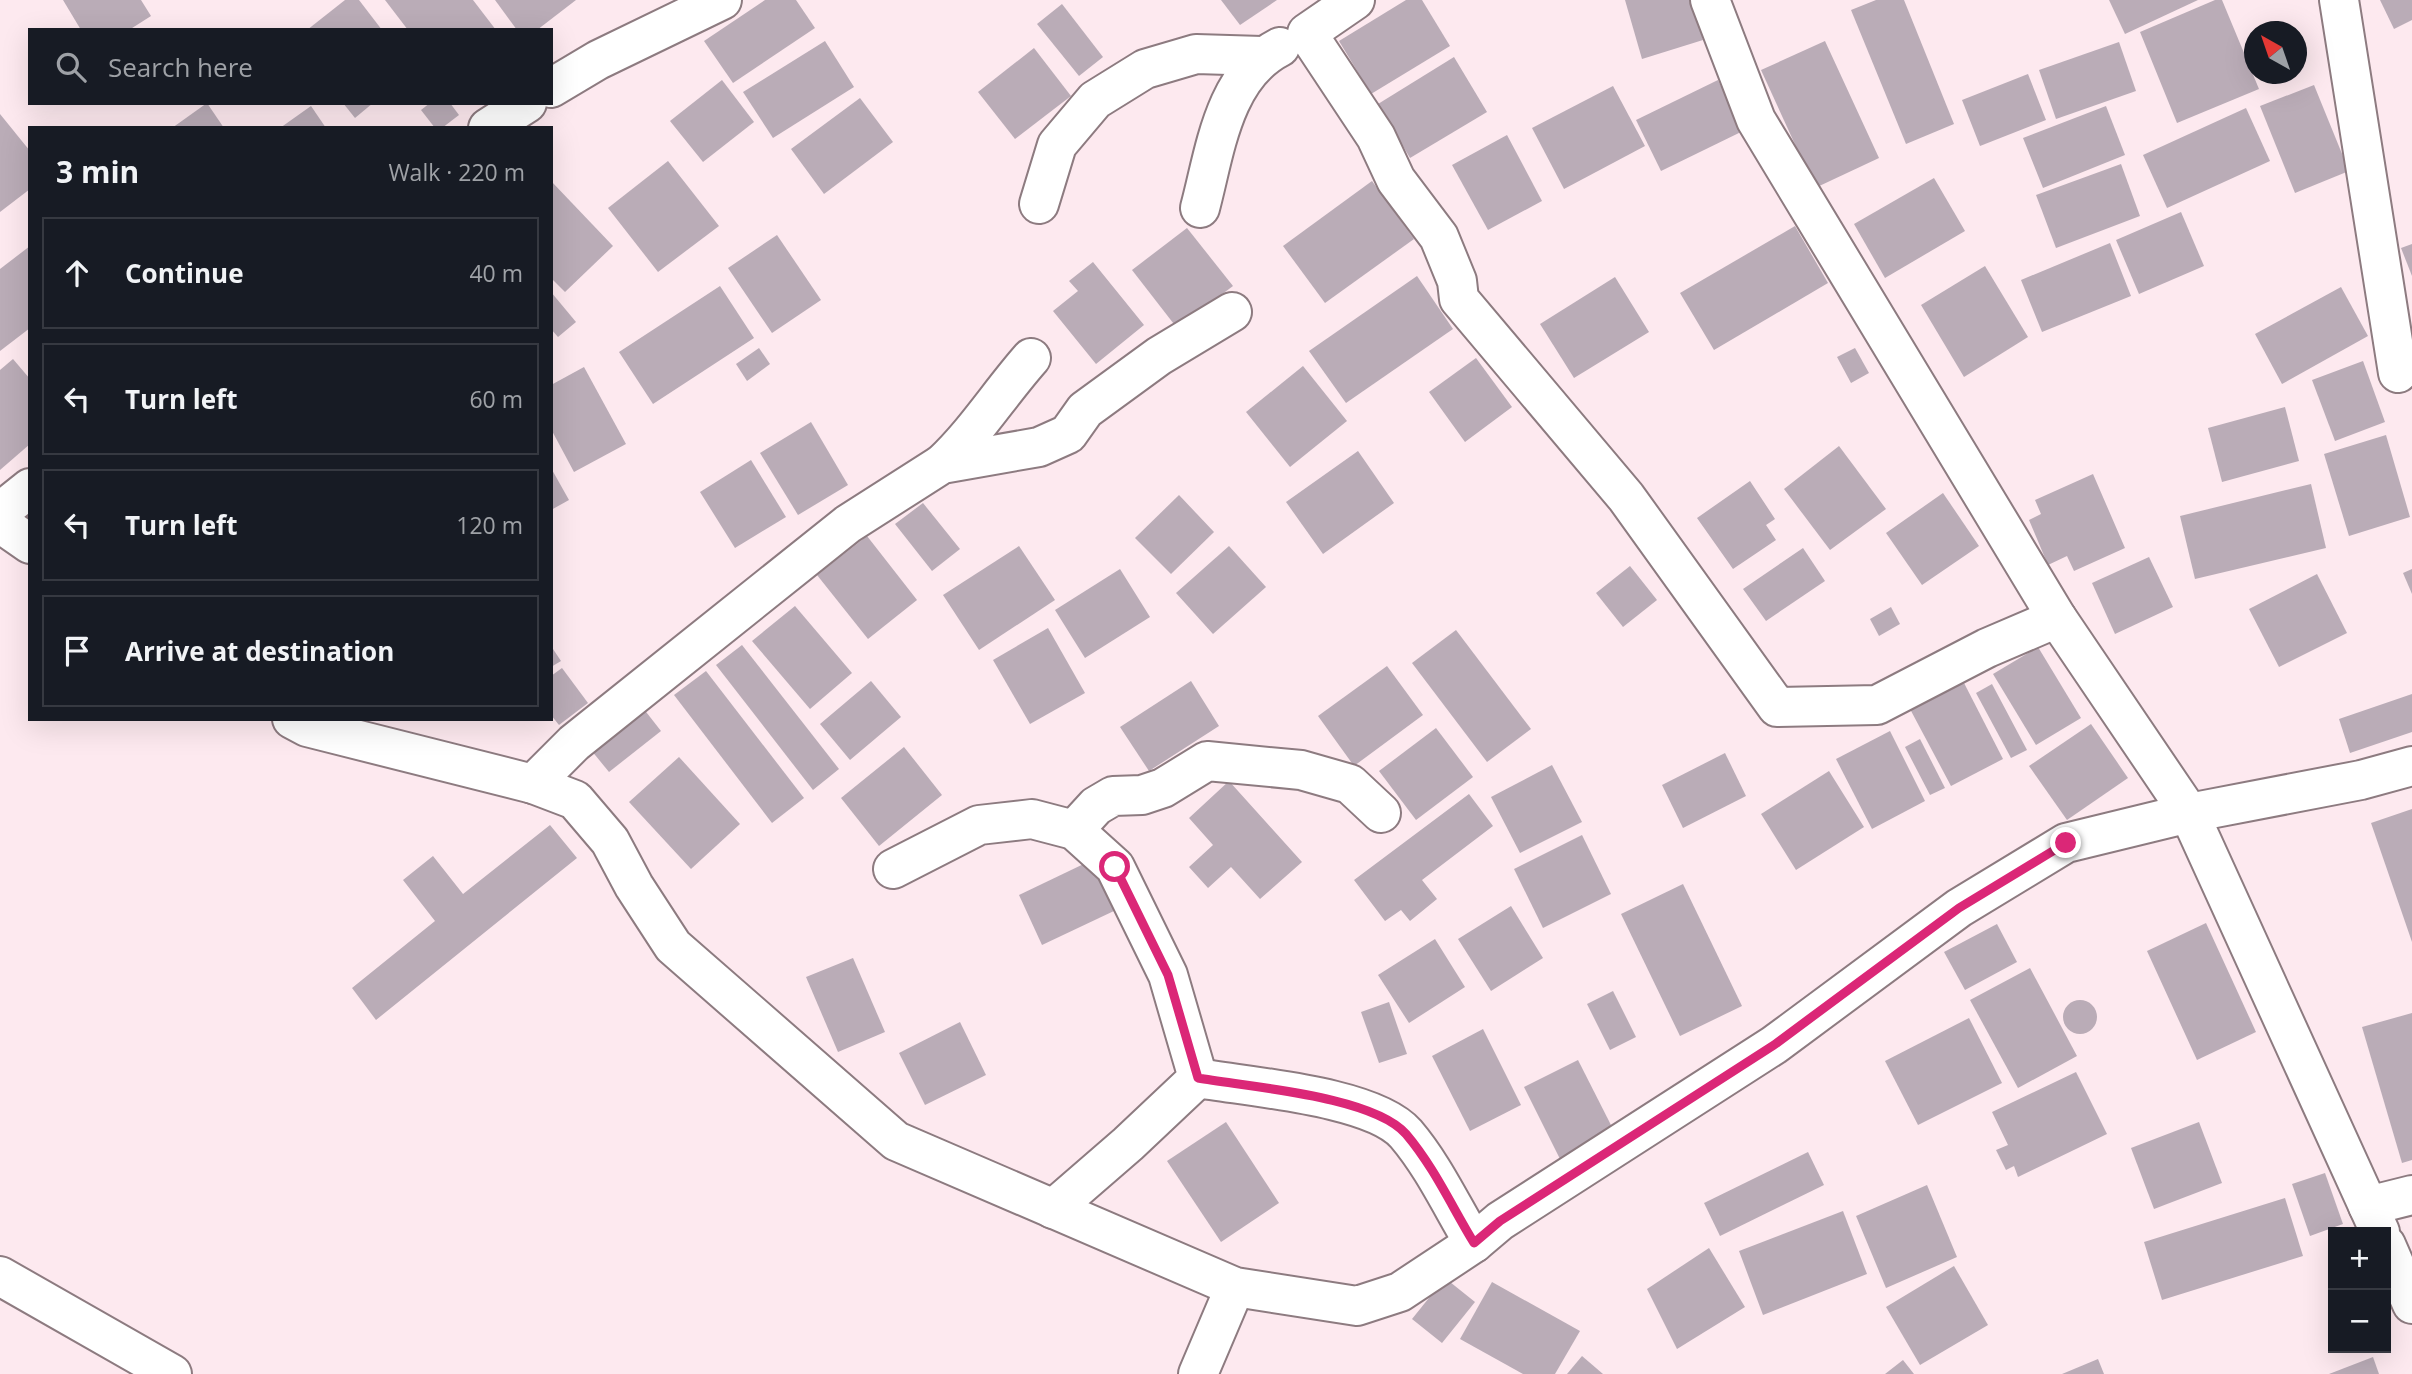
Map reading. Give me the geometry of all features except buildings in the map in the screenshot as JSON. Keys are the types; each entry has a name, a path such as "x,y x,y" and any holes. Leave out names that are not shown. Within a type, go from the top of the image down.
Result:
{"street":[{"path":"553,87 598,60 722,0"},
{"path":"1200,208 1227,105 1262,56 1307,33 1355,0"},
{"path":"1710,0 1756,120 2057,618 2189,813 2374,1219 2412,1195"},
{"path":"2339,0 2399,373"},
{"path":"1307,33 1376,137 1396,180 1439,237 1457,281 1460,299 1634,507 1777,707 1877,705 1987,648 2057,618"},
{"path":"1039,204 1057,145 1095,100 1146,69 1196,54 1262,56"},
{"path":"491,126 524,105"},
{"path":"942,464 1039,447 1068,434 1086,410 1159,356 1232,312"},
{"path":"533,784 574,743 848,524 942,464 969,438 993,401 1031,358"},
{"path":"0,512 28,490"},
{"path":"0,523 28,543"},
{"path":"296,721 307,727 533,784 575,800 610,841 634,886 673,946 896,1141 1235,1287 1357,1307 1400,1292 1474,1243 1500,1221 1774,1045 1959,908 2066,843 2189,813 2361,780 2412,766"},
{"path":"1074,830 1096,806 1113,796 1143,795 1163,788 1206,761 1301,770 1350,784 1381,813"},
{"path":"893,869 979,825 1032,819 1074,830 1115,867 1121,879 1168,975 1198,1078"},
{"path":"1053,1209 1198,1078"},
{"path":"1198,1078 1374,1111 1405,1132 1433,1172 1474,1243"},
{"path":"2391,1256 2412,1304"},
{"path":"0,1276 172,1374"},
{"path":"1198,1374 1235,1287"}],"route":[{"path":"1115,867 1168,975 1198,1078 1374,1111 1405,1132 1433,1172 1474,1243 1500,1221 1774,1045 1959,908 2066,843"}]}
